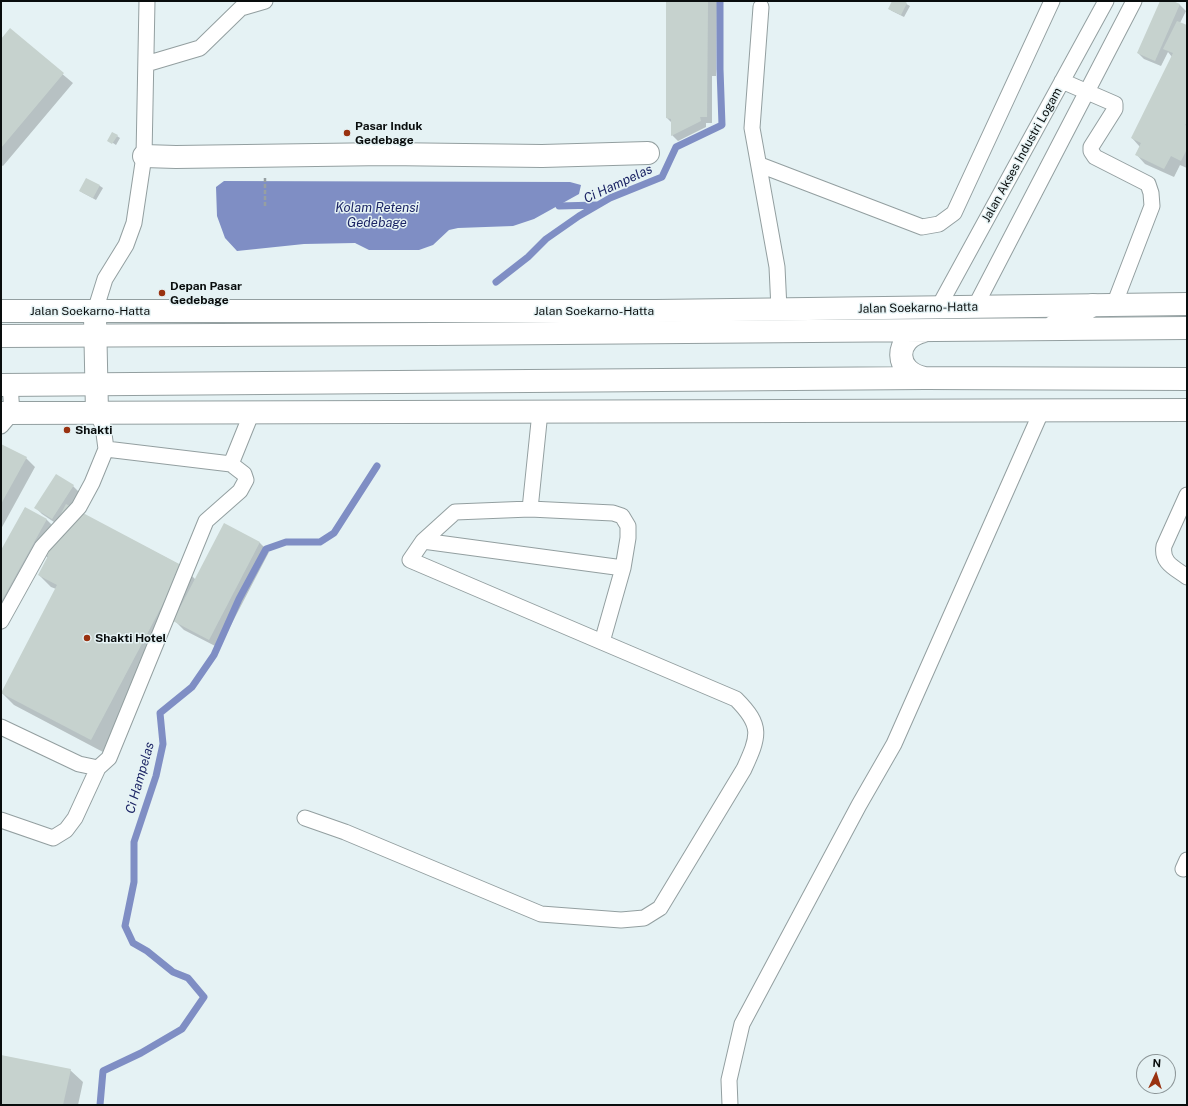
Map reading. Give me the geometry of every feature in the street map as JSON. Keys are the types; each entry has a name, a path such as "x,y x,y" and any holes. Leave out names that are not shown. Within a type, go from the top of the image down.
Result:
{"main road":[{"path":"144,156 386,154 542,156 648,153"},
{"name":"Jalan Soekarno-Hatta","path":"1,311 656,311 1187,304"},
{"path":"1050,329 1104,305"},
{"path":"95,311 97,413"},
{"name":"Jalan Soekarno-Hatta","path":"1,336 924,331 1187,328"},
{"path":"924,331 915,333 908,338 902,346 901,355 903,364 908,371 916,376 925,378"},
{"path":"5,386 925,378 1187,379"},
{"path":"5,418 97,413 1187,410"}],"lane":[{"path":"95,311 104,279 126,245 134,223 144,156 147,1"},
{"path":"146,64 200,48 241,8 265,1"},
{"path":"760,165 922,226 939,224 954,213 1052,1"},
{"name":"Jalan Akses Industri Logam","path":"938,308 1106,1"},
{"path":"976,307 1134,1"},
{"path":"761,7 752,128 760,165 777,267 779,309"},
{"path":"1062,81 1115,104 1115,109 1091,147 1091,151 1095,157 1148,184 1151,193 1152,206 1104,305"},
{"path":"5,386 5,418"},
{"path":"730,1105 730,1080 742,1024 859,805 894,744 1042,410"},
{"path":"231,464 252,412"},
{"path":"530,509 540,412"},
{"path":"1,621 42,548 79,507 92,483 106,449 103,426 97,413"},
{"path":"1,820 53,838 66,830 75,818 98,768 110,758 206,521 240,491 246,480 244,474 231,464 106,449"},
{"path":"1187,496 1164,546 1163,554 1168,564 1187,577"},
{"path":"305,818 346,832 541,914 622,920 644,918 660,908 744,769 754,748 757,736 753,719 749,711 736,699 602,642 410,560 423,542 455,512 530,509 613,512 622,516 628,526 628,538 623,568 602,642"},
{"path":"423,542 623,568"},
{"path":"1,727 78,764 98,768"}],"path":[{"path":"265,156 265,208"}],"water":[{"name":"Kolam Retensi Gedebage","path":"224,181 570,182 581,185 579,194 534,219 513,226 458,228 449,230 433,245 419,250 369,250 355,243 304,244 237,251 225,238 217,216 216,187"}],"building":[{"path":"666,1 708,1 707,117 700,117 701,121 671,136 671,119 666,118"},
{"path":"892,1 904,1 907,3 901,15 888,9"},
{"path":"1160,1 1173,1 1180,4 1155,61 1137,53"},
{"path":"1177,21 1187,25 1187,122 1185,125 1187,126 1187,149 1181,161 1171,156 1164,169 1135,155 1141,143 1131,138 1173,53 1163,49"},
{"path":"10,28 64,73 1,148 1,39"},
{"path":"112,132 118,135 112,144 107,141"},
{"path":"86,178 100,185 93,198 79,191"},
{"path":"1,444 27,457 1,504"},
{"path":"56,474 74,485 52,519 34,508"},
{"name":"Shakti Hotel","path":"66,504 183,566 91,740 1,693 57,585 38,575 48,556 41,552"},
{"path":"25,507 47,519 1,602 1,550"},
{"path":"224,523 260,542 209,640 173,621"},
{"path":"1,1055 71,1069 63,1105 1,1105"}],"waterway":[{"name":"Ci Hampelas","path":"496,282 528,257 546,239 579,216 610,198 662,177 676,147 722,125 720,1"},
{"path":"559,206 597,205"},
{"name":"Ci Hampelas","path":"100,1105 103,1071 141,1053 182,1029 204,997 188,978 173,972 147,951 133,943 125,926 134,882 134,842 156,776 163,744 160,713 192,687 214,655 239,599 266,549 286,542 320,542 334,533 377,466"}],"place":[{"name":"Pasar Induk Gedebage","path":"347,133"},
{"name":"Depan Pasar Gedebage","path":"162,293"},
{"name":"Shakti","path":"67,430"},
{"name":"Shakti Hotel","path":"87,638"}]}
